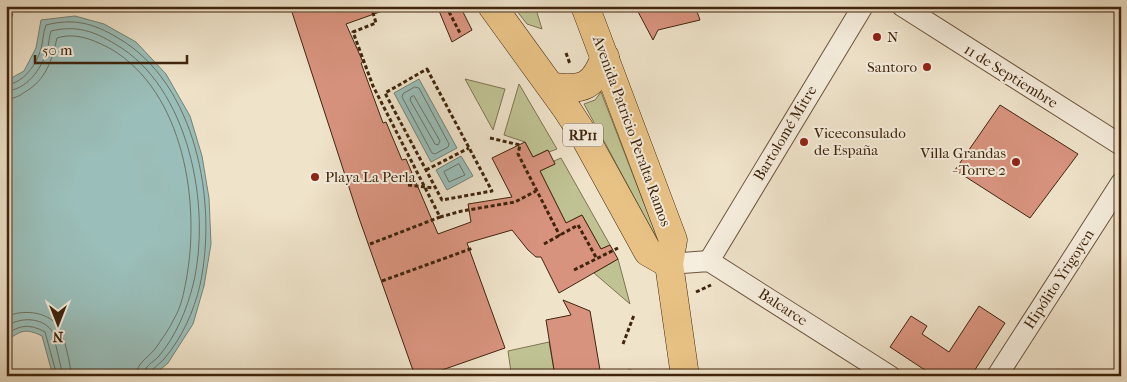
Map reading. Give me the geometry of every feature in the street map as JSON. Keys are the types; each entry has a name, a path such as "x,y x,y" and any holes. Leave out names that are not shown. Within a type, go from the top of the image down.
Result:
{"main road":[{"name":"RP11","path":"492,6 552,87 583,134 648,252 669,264"},
{"name":"Avenida Patricio Peralta Ramos","path":"585,6 673,240 669,264 685,376"},
{"path":"552,87 579,89 589,84 596,78 605,57"}],"street":[{"name":"Bartolomé Mitre","path":"709,260 863,6"},
{"name":"11 de Septiembre","path":"902,6 1121,145"},
{"name":"Hipólito Yrigoyen","path":"997,376 1121,183"},
{"path":"669,264 709,260"},
{"name":"Balcarce","path":"709,260 890,376"}],"path":[{"path":"6,42 15,6"},
{"path":"371,6 376,23 353,32 373,86 440,217"},
{"path":"446,6 460,35"},
{"path":"426,69 469,148 492,191 442,200 385,93 426,69"},
{"path":"490,138 520,145 518,154 560,236"},
{"path":"426,170 469,148"},
{"path":"408,185 435,188"},
{"path":"370,244 440,217 462,211 515,202 536,191"},
{"path":"544,244 578,225 597,258"},
{"path":"382,281 473,248"},
{"path":"574,270 618,248"},
{"path":"623,344 634,315"},
{"path":"629,376 630,369"}],"green space":[{"path":"513,6 535,6 542,29 527,24"},
{"path":"465,79 505,89 493,130"},
{"path":"519,84 557,149 549,152 547,150 533,157 525,142 504,135"},
{"path":"601,92 660,245 584,104 595,100"},
{"path":"561,158 610,245 601,249 582,215 566,223 540,171 555,164 554,161"},
{"path":"618,259 630,304 594,273"},
{"path":"549,342 555,376 530,376 529,371 511,372 508,351"}],"water":[{"path":"75,16 104,24 136,42 166,74 190,116 202,156 209,198 211,244 204,286 193,324 168,363 153,376 53,376 42,336 27,331 15,335 6,342 6,81 24,71 36,48 41,20"},
{"path":"419,79 457,148 431,162 394,93"},
{"path":"461,156 473,176 447,190 436,170"}],"building":[{"path":"290,6 390,6 391,8 346,24 363,62 361,63 383,123 386,122 402,160 406,159 438,234 471,222 468,204 512,197 492,158 525,142 533,157 548,150 555,164 540,171 566,223 582,215 601,249 610,245 618,259 559,293 541,257 536,257 528,250 512,230 467,243 505,348 425,376 415,376 359,218"},
{"path":"437,6 460,6 472,30 452,42"},
{"path":"635,6 695,6 700,20 658,30 653,40"},
{"name":"Villa Grandas - Torre 2","path":"1000,105 1078,154 1030,218 955,170"},
{"path":"563,300 590,311 601,376 555,376 546,320 571,315"},
{"path":"979,306 1005,323 971,376 934,376 890,347 911,316 927,326 922,334 949,352"}],"place":[{"name":"N","path":"877,37"},
{"name":"Santoro","path":"927,67"},
{"name":"Viceconsulado de España","path":"804,142"},
{"name":"Villa Grandas - Torre 2","path":"1016,162"},
{"name":"Playa La Perla","path":"315,177"}]}
